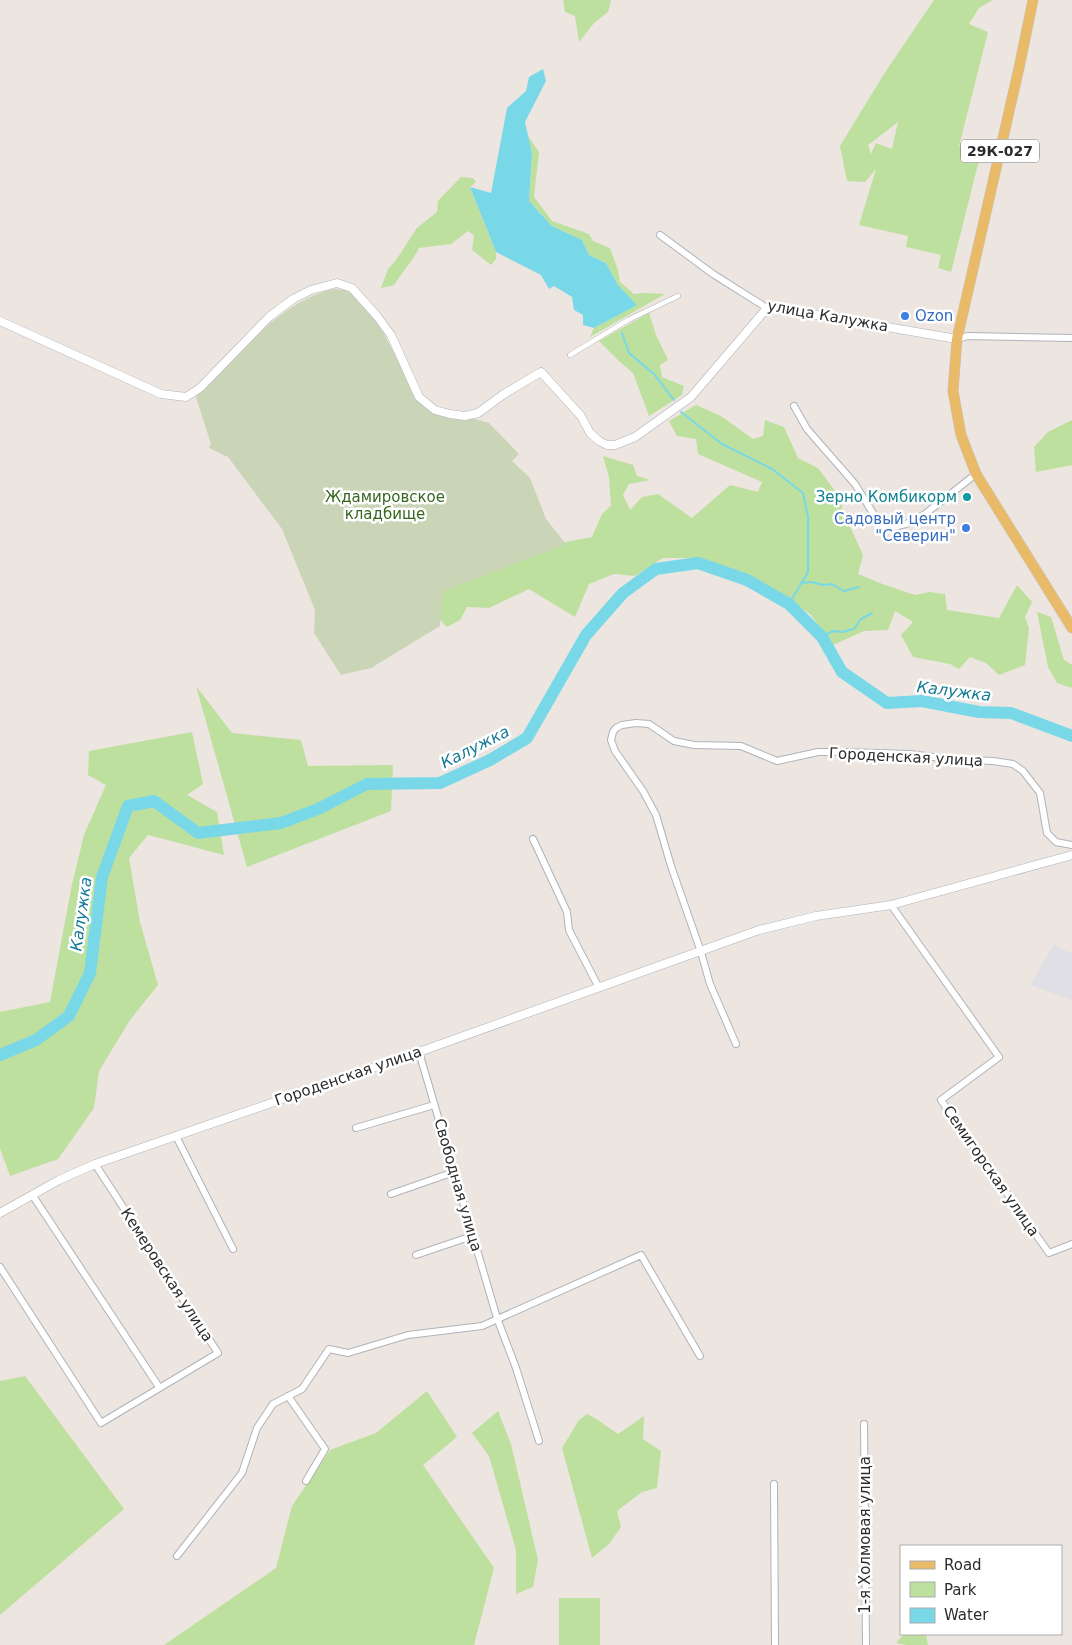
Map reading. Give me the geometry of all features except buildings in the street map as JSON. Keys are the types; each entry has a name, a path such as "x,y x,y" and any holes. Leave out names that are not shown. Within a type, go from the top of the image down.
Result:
{"main road":[{"name":"29К-027","path":"957,339 1033,0"},
{"path":"957,339 953,391 961,435 976,474 1072,628"}],"street":[{"name":"улица Калужка","path":"660,235 713,274 767,308 957,339"},
{"path":"0,320 161,394 186,397 200,388 269,317 293,299 311,290 337,283 352,288 377,316 391,335 419,397 436,410 465,416 478,413 504,394 541,372 581,416 590,433 599,441 615,446 634,436 691,397 767,308"},
{"path":"570,355 628,320 678,296"},
{"path":"957,339 968,336 1072,338"},
{"path":"794,406 807,428 856,484 879,523 889,528 906,524 925,514 976,474"},
{"name":"Городенская улица","path":"736,1044 710,984 656,815 610,740 612,732 622,725 636,722 649,724 674,741 694,745 742,746 777,761 818,752 827,752 910,754 1013,764 1023,771 1040,794 1047,833 1056,842 1072,845"},
{"path":"533,839 567,912 568,930 599,988"},
{"name":"Городенская улица","path":"0,1213 59,1180 95,1164 419,1052 759,930 816,916 891,905 1072,855"},
{"name":"Семигорская улица","path":"891,905 1000,1057 941,1100 1049,1253 1072,1244"},
{"name":"Свободная улица","path":"419,1052 497,1318 516,1368 539,1441"},
{"path":"356,1128 434,1104"},
{"path":"176,1136 233,1248"},
{"name":"Кемеровская улица","path":"0,1267 101,1423 159,1387 218,1354 95,1164"},
{"path":"391,1194 454,1172"},
{"path":"33,1196 159,1387"},
{"path":"416,1255 472,1236"},
{"path":"177,1556 242,1472 257,1428 273,1404 302,1389 328,1349 348,1352 408,1335 482,1326 641,1255 700,1356"},
{"path":"288,1396 325,1449 306,1481"},
{"name":"1-я Холмовая улица","path":"864,1424 866,1645"},
{"path":"774,1484 775,1645"}],"shaded area":[{"path":"1054,945 1072,954 1072,1000 1030,985"}],"green space":[{"path":"563,0 611,0 608,12 594,23 579,42 575,16 565,12"},
{"path":"934,0 993,0 979,8 969,24 988,32 959,146 981,152 951,272 938,268 941,255 906,247 908,236 859,225 876,169 865,182 847,181 840,146 884,74","holes":["898,122 892,149 876,143 871,154 868,145"]},
{"path":"528,136 539,152 534,197 552,221 589,234 593,241 610,248 620,282 634,294 665,294 590,337 594,328 636,305 618,285 606,263 589,255 582,240 552,226 529,201 532,153"},
{"path":"461,177 473,178 476,182 470,187 496,252 496,259 491,265 472,250 474,235 468,231 451,244 419,248 394,285 381,288 388,269 417,228 437,212 438,201"},
{"name":"Ждамировское кладбище","path":"334,289 346,290 359,299 383,332 419,401 432,412 453,419 471,418 489,423 519,454 512,461 530,478 546,519 566,544 443,591 440,626 371,668 341,675 314,633 315,610 282,529 228,457 209,448 211,444 196,397 242,349 276,318 314,296"},
{"path":"649,313 656,335 668,360 660,365 662,377 684,386 682,395 649,416 633,373 599,341"},
{"path":"696,405 721,416 753,439 763,436 765,420 784,427 798,458 818,468 841,499 842,509 863,555 858,574 915,595 929,592 945,594 947,610 999,618 1017,585 1032,602 1025,617 1029,628 1025,665 999,675 986,663 970,657 959,669 950,664 913,657 901,635 913,622 895,611 888,630 864,631 833,645 810,614 765,584 699,558 663,558 635,576 614,574 589,584 575,617 529,589 489,608 467,607 460,620 447,627 415,595 535,548 592,537 602,514 611,506 609,477 603,456 633,465 637,476 650,480 629,484 623,495 630,510 642,497 658,494 692,518 730,485 758,492 762,482 698,454 696,439 677,436 669,421"},
{"path":"1072,420 1072,465 1036,472 1034,447 1048,432"},
{"path":"1037,612 1051,617 1064,660 1072,665 1072,688 1057,683 1048,667"},
{"path":"196,686 232,733 301,740 308,766 393,765 391,811 247,867"},
{"path":"192,732 203,784 187,795 217,812 224,855 148,835 129,858 140,922 158,985 130,1020 99,1071 94,1108 58,1159 10,1176 0,1148 0,1012 50,1002 72,884 84,835 106,785 88,775 89,751"},
{"path":"25,1376 124,1509 0,1615 0,1381"},
{"path":"427,1391 457,1437 423,1465 494,1568 474,1645 164,1645 276,1568 292,1506 330,1450 376,1433"},
{"path":"498,1411 511,1444 538,1560 533,1587 516,1594 516,1550 489,1456 472,1433"},
{"path":"587,1414 618,1434 644,1416 643,1439 661,1451 657,1488 642,1492 617,1511 621,1527 609,1544 592,1558 562,1448 579,1420"},
{"path":"559,1598 600,1598 600,1645 559,1645"},
{"path":"903,1635 926,1635 928,1645 906,1645 896,1643"}],"water":[{"path":"543,69 546,81 525,122 532,153 529,201 552,226 582,240 589,255 606,263 618,285 637,305 594,328 583,325 583,315 574,310 572,297 554,286 549,289 541,275 496,252 470,187 491,193 507,108 526,91 529,77"}],"waterway":[{"path":"622,333 629,353 654,374 674,400"},
{"path":"681,412 722,444 772,469 803,493 808,517 808,572 789,604"},
{"name":"Калужка","path":"0,1055 36,1040 69,1016 90,973 102,877 128,806 154,801 198,833 281,823 318,809 367,784 440,783 490,760 527,738 586,635 623,593 656,569 698,563 747,580 789,604 822,637 842,672 887,703 922,701 979,712 1011,713 1072,736"},
{"path":"801,583 832,584 844,591 859,587"},
{"path":"822,637 833,631 842,632 854,629 861,619 872,613"}],"place":[{"name":"Ozon","path":"905,316"},
{"name":"Зерно Комбикорм","path":"967,497"},
{"name":"Садовый центр \"Северин\"","path":"966,528"}]}
